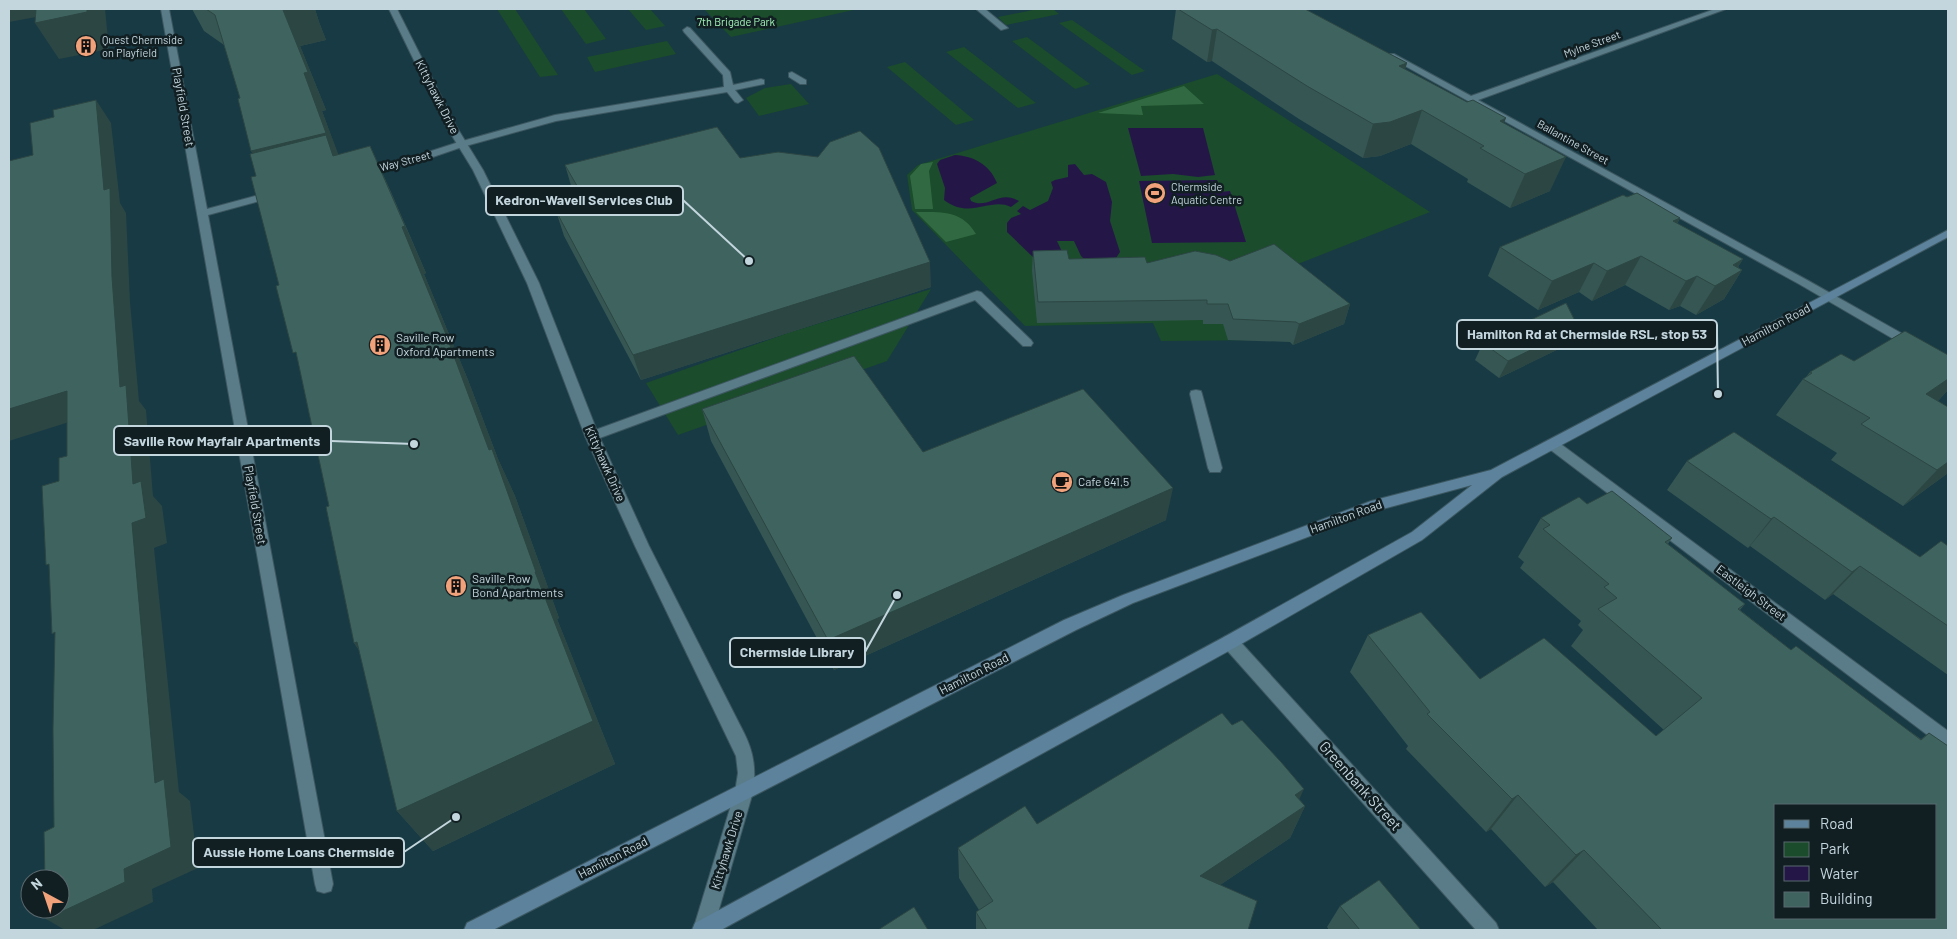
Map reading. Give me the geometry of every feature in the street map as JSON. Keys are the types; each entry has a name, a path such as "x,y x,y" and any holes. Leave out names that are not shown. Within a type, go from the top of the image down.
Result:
{"main road":[{"name":"Hamilton Road","path":"703,930 1230,642 1417,536 1497,473 1553,445 1948,233"},
{"name":"Hamilton Road","path":"474,930 1070,625 1128,599 1376,505 1497,473"}],"street":[{"name":"Playfield Street","path":"165,9 324,884"},
{"name":"Kittyhawk Drive","path":"393,9 451,126 478,170 533,283 592,436 642,546 738,738 745,756 747,773 744,792 703,930"},
{"path":"980,9 1004,28"},
{"name":"Mylne Street","path":"1470,100 1722,9"},
{"path":"687,30 727,74 729,89 738,100"},
{"name":"Ballantine Street","path":"1384,52 1923,351"},
{"path":"792,75 803,82"},
{"name":"Way Street","path":"354,174 424,157 462,144 555,118 761,82"},
{"path":"202,213 288,191"},
{"path":"592,436 977,295 1027,342"},
{"path":"1196,394 1215,468"},
{"name":"Eastleigh Street","path":"1553,445 1948,741"},
{"name":"Greenbank Street","path":"1230,642 1489,930"}],"green space":[{"path":"497,9 515,9 558,75 540,77"},
{"path":"561,9 584,9 606,39 586,44"},
{"path":"628,9 650,9 665,26 646,30"},
{"name":"7th Brigade Park","path":"704,9 858,9 731,37"},
{"path":"1038,9 1053,9 1059,14 1006,25 998,17"},
{"path":"1072,20 1145,71 1132,75 1059,23"},
{"path":"1027,37 1090,84 1075,89 1012,41"},
{"path":"667,41 676,54 595,72 587,57"},
{"path":"964,47 1036,103 1018,108 946,52"},
{"path":"905,62 974,120 956,125 887,67"},
{"name":"Chermside Aquatic Centre","path":"1217,74 1430,212 1280,271 1268,340 1161,341 1153,323 1025,326 912,210 907,175 918,165"},
{"path":"791,84 809,104 759,116 746,98 765,88"},
{"path":"1184,86 1204,104 1141,106 1143,115 1098,113"},
{"path":"933,162 929,171 933,209 915,209 910,176 921,164"},
{"path":"916,212 942,213 957,216 964,220 976,234 946,242"},
{"path":"931,289 887,361 678,435 646,383 788,333"}],"water":[{"path":"1128,128 1203,128 1215,175 1198,177 1173,174 1141,176"},
{"path":"955,155 969,157 986,166 997,183 970,198 971,201 983,203 1005,197 1019,201 1011,207 995,204 962,208 953,206 944,200 945,188 937,164 940,160"},
{"path":"1075,164 1084,175 1092,174 1106,182 1112,202 1110,221 1120,252 1116,258 1085,260 1074,241 1057,241 1065,258 1035,259 1007,232 1007,223 1011,218 1021,214 1017,211 1023,206 1030,210 1048,201 1053,188 1051,182 1068,177 1068,165"},
{"path":"1217,180 1221,192 1230,191 1246,242 1152,243 1139,181"}],"building":[{"path":"36,9 87,9 87,12 35,23"},
{"path":"206,9 288,9 283,10 308,72 304,73 326,133 251,151 238,99 240,98 215,15"},
{"path":"1178,9 1305,9 1407,63 1399,66 1467,102 1473,100 1506,118 1500,121 1566,157 1525,174 1480,148 1484,146 1422,110 1390,122 1373,124 1307,86 1217,29 1212,30"},
{"path":"96,100 104,190 110,188 112,277 120,387 126,385 133,484 141,481 146,518 132,523 155,783 164,779 171,847 124,869 125,882 70,908 70,869 45,869 44,832 54,827 53,729 55,632 52,634 49,564 46,565 42,486 59,481 59,458 67,456 67,391 9,409 9,161 33,155 30,123 54,117 53,110"},
{"path":"717,127 740,158 778,152 818,157 830,142 860,131 879,148 930,262 633,355 556,211 587,203 565,165"},
{"path":"326,135 333,156 370,146 405,226 402,227 445,332 489,450 492,449 535,572 593,721 397,811 357,642 354,643 326,507 329,506 296,352 293,353 276,286 279,285 251,177 256,176 250,154"},
{"path":"1637,193 1680,218 1673,221 1743,259 1733,265 1742,270 1715,286 1697,276 1686,281 1641,256 1607,271 1594,263 1552,281 1500,247 1623,195 1627,197"},
{"path":"1274,244 1350,304 1299,324 1296,322 1233,319 1228,304 1207,304 1207,300 1038,302 1033,251 1067,250 1069,259 1145,257 1147,263 1195,251 1216,255 1230,261"},
{"path":"1566,303 1578,327 1508,361 1483,343"},
{"path":"1905,331 1948,355 1948,379 1926,394 1948,407 1948,462 1937,470 1861,424 1870,418 1803,379 1812,373 1810,372 1841,354 1854,361"},
{"path":"854,356 923,452 1083,389 1173,488 828,640 702,409"},
{"path":"1734,432 1920,557 1941,541 1948,546 1948,626 1860,566 1852,572 1774,517 1771,519 1687,461"},
{"path":"1612,491 1672,538 1665,542 1745,604 1738,609 1791,650 1796,646 1921,740 1929,733 1948,746 1948,930 1662,930 1584,850 1576,855 1518,795 1512,799 1427,714 1430,712 1368,635 1421,612 1480,679 1544,638 1656,736 1702,698 1598,609 1617,598 1604,587 1609,584 1543,529 1550,525 1541,518 1579,497 1587,504"},
{"path":"1222,713 1232,725 1242,720 1304,789 1295,795 1305,806 1200,876 1257,901 1248,930 987,930 976,912 993,901 958,848 1025,806 1037,824"},
{"path":"1379,880 1421,930 1360,930 1340,906"},
{"path":"914,907 928,930 878,930"}],"place":[{"name":"Quest Chermside on Playfield","path":"86,46"},
{"name":"Chermside Aquatic Centre","path":"1155,193"},
{"name":"Kedron-Wavell Services Club","path":"749,261"},
{"name":"Saville Row Oxford Apartments","path":"380,345"},
{"name":"Hamilton Rd at Chermside RSL, stop 53","path":"1718,394"},
{"name":"Saville Row Mayfair Apartments","path":"414,444"},
{"name":"Cafe 641.5","path":"1062,482"},
{"name":"Saville Row Bond Apartments","path":"456,586"},
{"name":"Chermside Library","path":"897,595"},
{"name":"Aussie Home Loans Chermside","path":"456,817"}]}
